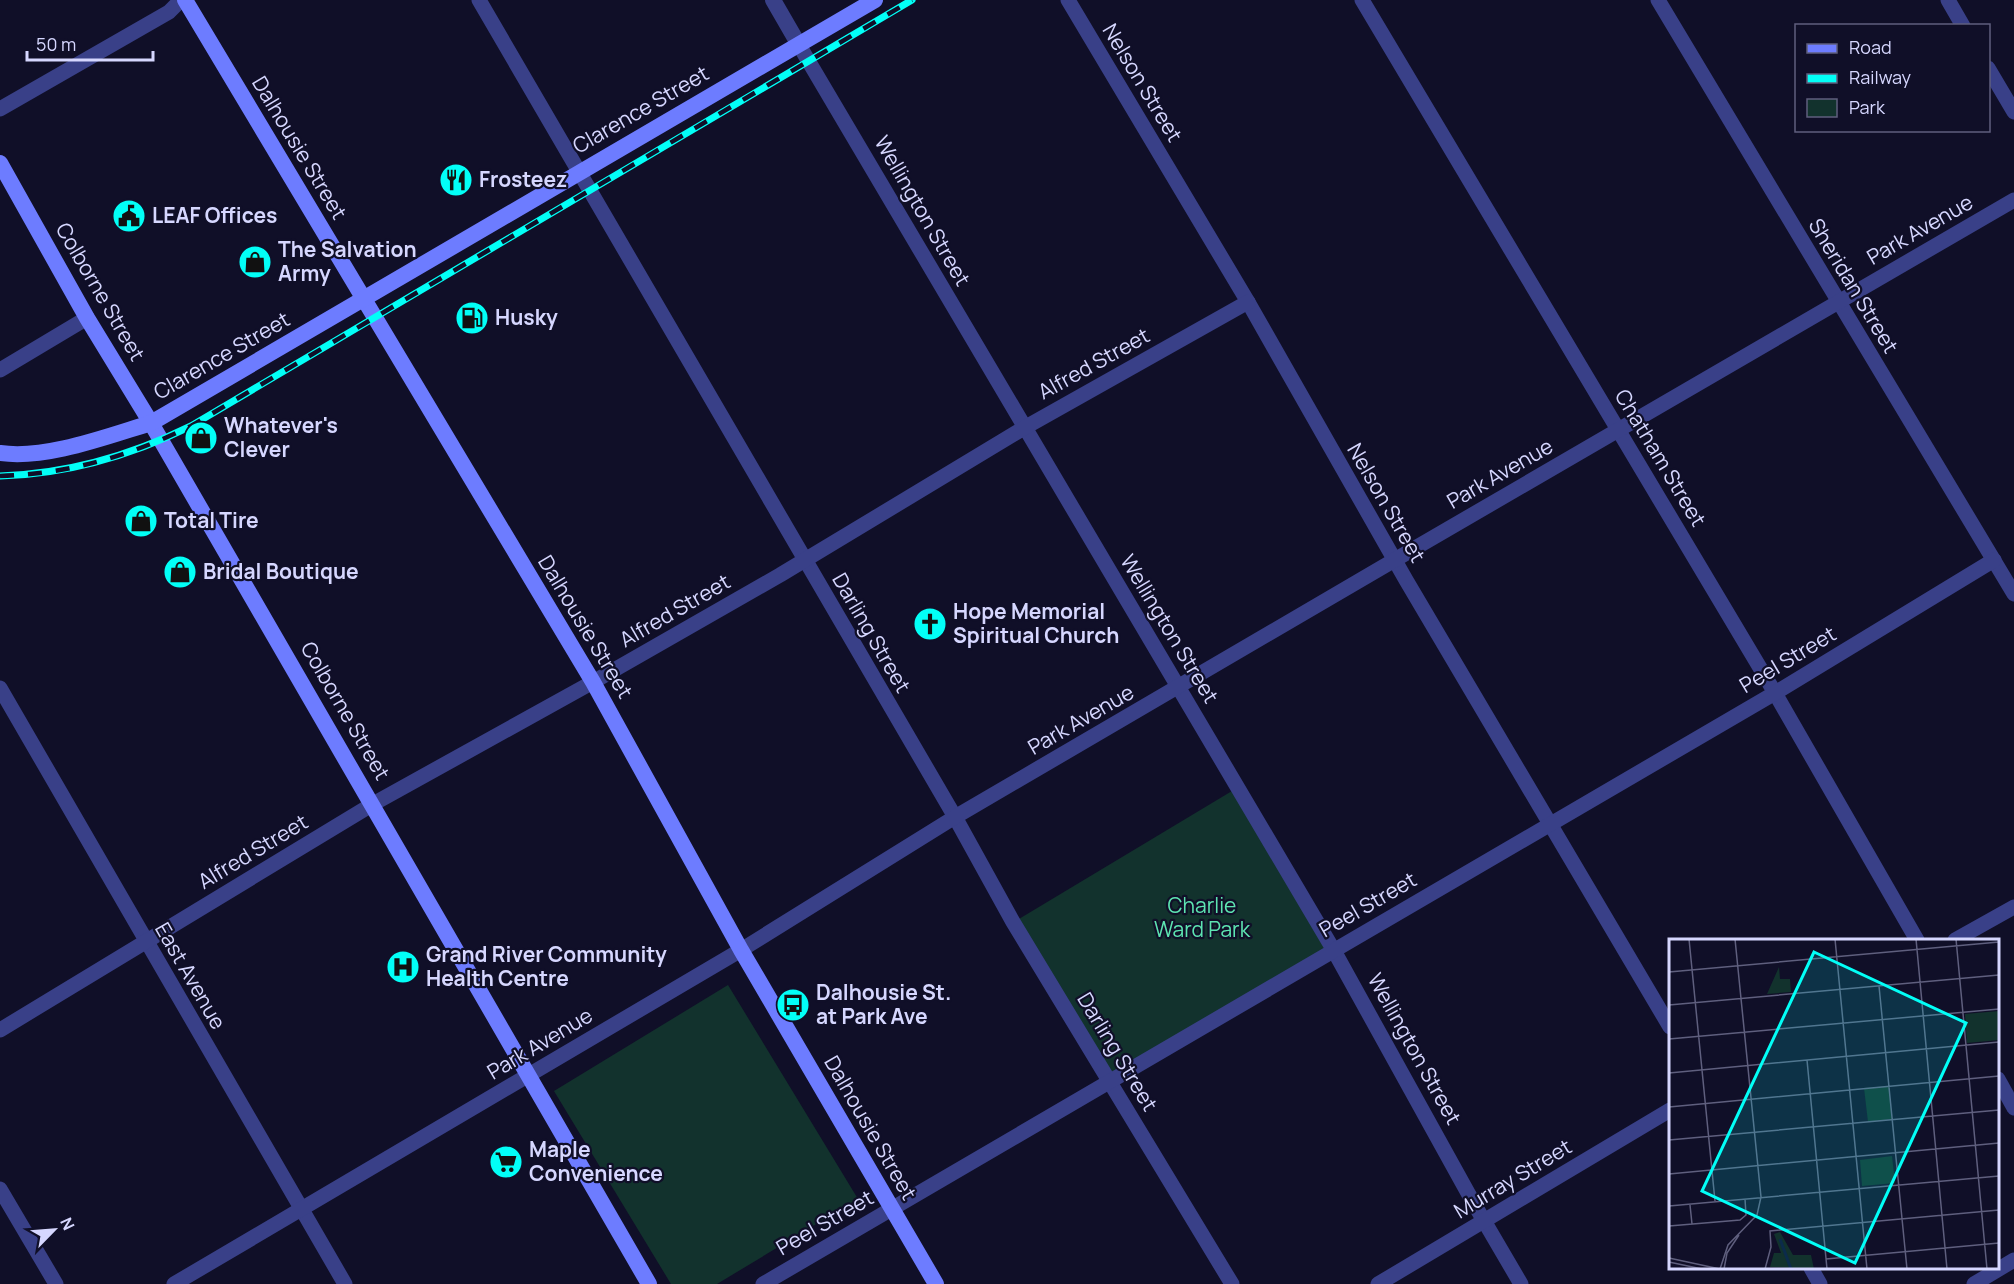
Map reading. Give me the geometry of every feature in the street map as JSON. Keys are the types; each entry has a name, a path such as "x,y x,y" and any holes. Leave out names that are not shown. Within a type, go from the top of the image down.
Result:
{"main road":[{"name":"Dalhousie Street","path":"183,0 593,682 741,950 936,1284"},
{"name":"Clarence Street","path":"0,453 10,455 67,448 151,423 874,0"},
{"name":"Colborne Street","path":"0,163 87,318 151,423 373,804 649,1284"}],"street":[{"path":"0,109 169,12 183,0"},
{"name":"Darling Street","path":"479,0 1014,922 1232,1284"},
{"name":"Wellington Street","path":"773,0 1333,950 1483,1221 1521,1284"},
{"name":"Nelson Street","path":"1068,0 1248,302 1394,560 1669,1024"},
{"name":"Chatham Street","path":"1362,0 1775,693 1916,939"},
{"name":"Sheridan Street","path":"1658,0 2014,594"},
{"path":"1948,0 1962,24"},
{"path":"1990,70 2014,112"},
{"name":"Park Avenue","path":"174,1284 741,950 955,818 2014,200"},
{"name":"Alfred Street","path":"0,1030 373,804 805,561 1024,428 1248,302"},
{"path":"0,370 87,318"},
{"name":"Peel Street","path":"763,1284 1775,693 1994,560"},
{"name":"East Avenue","path":"0,688 345,1284"},
{"path":"1957,939 2014,907"},
{"path":"1999,1081 2014,1108"},
{"name":"Murray Street","path":"1378,1284 1669,1111"},
{"path":"0,1189 56,1284"},
{"path":"1974,1284 2014,1260"},
{"path":"1811,1269 1820,1284"}],"green space":[{"name":"Charlie Ward Park","path":"1237,788 1333,949 1110,1080 1014,922"},
{"path":"728,985 858,1199 717,1284 671,1284 554,1091"}],"railway":[{"path":"0,476 50,472 98,461 145,446 191,426 912,0"}],"place":[{"name":"Frosteez","path":"456,180"},
{"name":"LEAF Offices","path":"129,216"},
{"name":"The Salvation Army","path":"255,262"},
{"name":"Husky","path":"472,318"},
{"name":"Whatever's Clever","path":"201,438"},
{"name":"Total Tire","path":"141,521"},
{"name":"Bridal Boutique","path":"180,572"},
{"name":"Hope Memorial Spiritual Church","path":"930,624"},
{"name":"Grand River Community Health Centre","path":"403,967"},
{"name":"Dalhousie St. at Park Ave","path":"793,1005"},
{"name":"Maple Convenience","path":"506,1162"}]}
